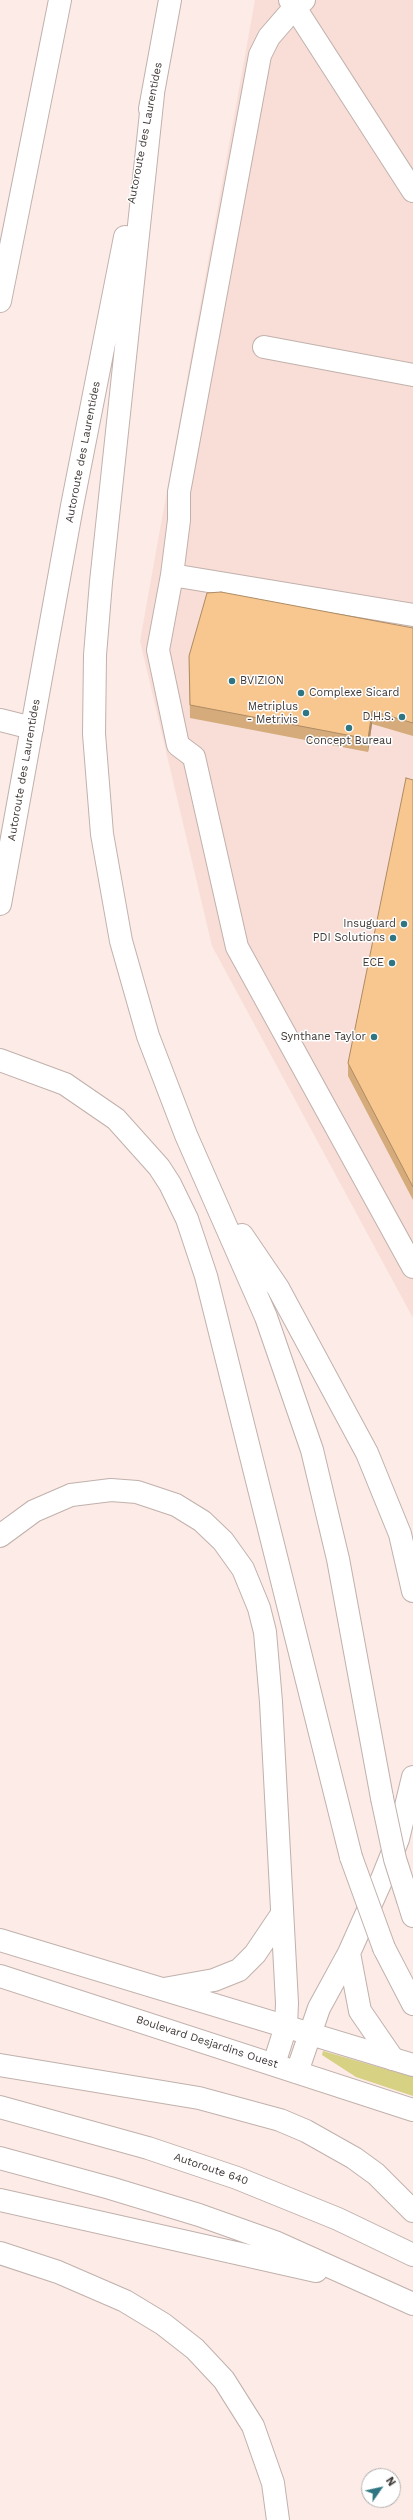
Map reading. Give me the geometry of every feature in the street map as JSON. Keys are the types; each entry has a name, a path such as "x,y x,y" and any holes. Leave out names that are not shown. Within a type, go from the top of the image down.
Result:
{"main road":[{"path":"0,301 60,0"},
{"name":"Autoroute des Laurentides","path":"0,904 170,0"},
{"path":"413,191 296,2 269,37 260,55 179,492 179,520 172,575 158,650 178,745 194,757 237,947 413,1267"},
{"path":"152,94 101,582 95,655 95,748 105,857 131,981 159,1068 208,1186 266,1316 312,1450 338,1559 382,1798 395,1858 410,1908"},
{"path":"264,347 413,376"},
{"path":"172,575 413,615"},
{"path":"0,720 32,728"},
{"path":"0,1060 34,1070 80,1093 126,1129 159,1167 170,1184 187,1219 208,1282 351,1857 384,1948 413,2004"},
{"path":"208,1186 278,1288 353,1425 391,1508 406,1558 413,1591"},
{"path":"0,1536 22,1519 57,1500 83,1492 122,1490 162,1499 189,1512 213,1530 234,1554 246,1576 259,1608 268,1655 288,2003 286,2026 274,2064"},
{"path":"297,2072 319,2008 349,1953 374,1899 398,1839 413,1777"},
{"path":"164,1989 214,1980 239,1970 255,1954 282,1914"},
{"path":"0,1940 310,2032 403,2062"},
{"path":"349,1953 360,2010 403,2062"},
{"name":"Boulevard Desjardins Ouest","path":"0,1976 413,2110"},
{"path":"0,2065 199,2098 280,2120 312,2134 354,2158 376,2174 413,2211"},
{"name":"Autoroute 640","path":"0,2107 135,2144 237,2178 324,2213 413,2255"},
{"path":"0,2158 117,2190 199,2215 275,2242 370,2283 413,2304"},
{"path":"0,2200 370,2283"},
{"path":"0,2253 58,2272 125,2301 163,2324 195,2349 224,2380 253,2426 272,2484 278,2520"}],"shaded area":[{"path":"255,0 413,0 413,1318 212,946 140,641"},
{"path":"323,2051 413,2077 413,2096 356,2077 322,2055"}],"building":[{"name":"Complexe Sicard","path":"221,592 413,628 413,723 372,711 368,739 190,705 189,656 207,593"},
{"path":"406,778 413,780 413,1187 348,1063"}],"place":[{"name":"BVIZION","path":"232,681"},
{"name":"Complexe Sicard","path":"301,693"},
{"name":"Metriplus - Metrivis","path":"306,713"},
{"name":"D.H.S.","path":"402,717"},
{"name":"Concept Bureau","path":"349,728"},
{"name":"Insuguard","path":"404,924"},
{"name":"PDI Solutions","path":"393,938"},
{"name":"ECE","path":"392,963"},
{"name":"Synthane Taylor","path":"374,1037"}]}
